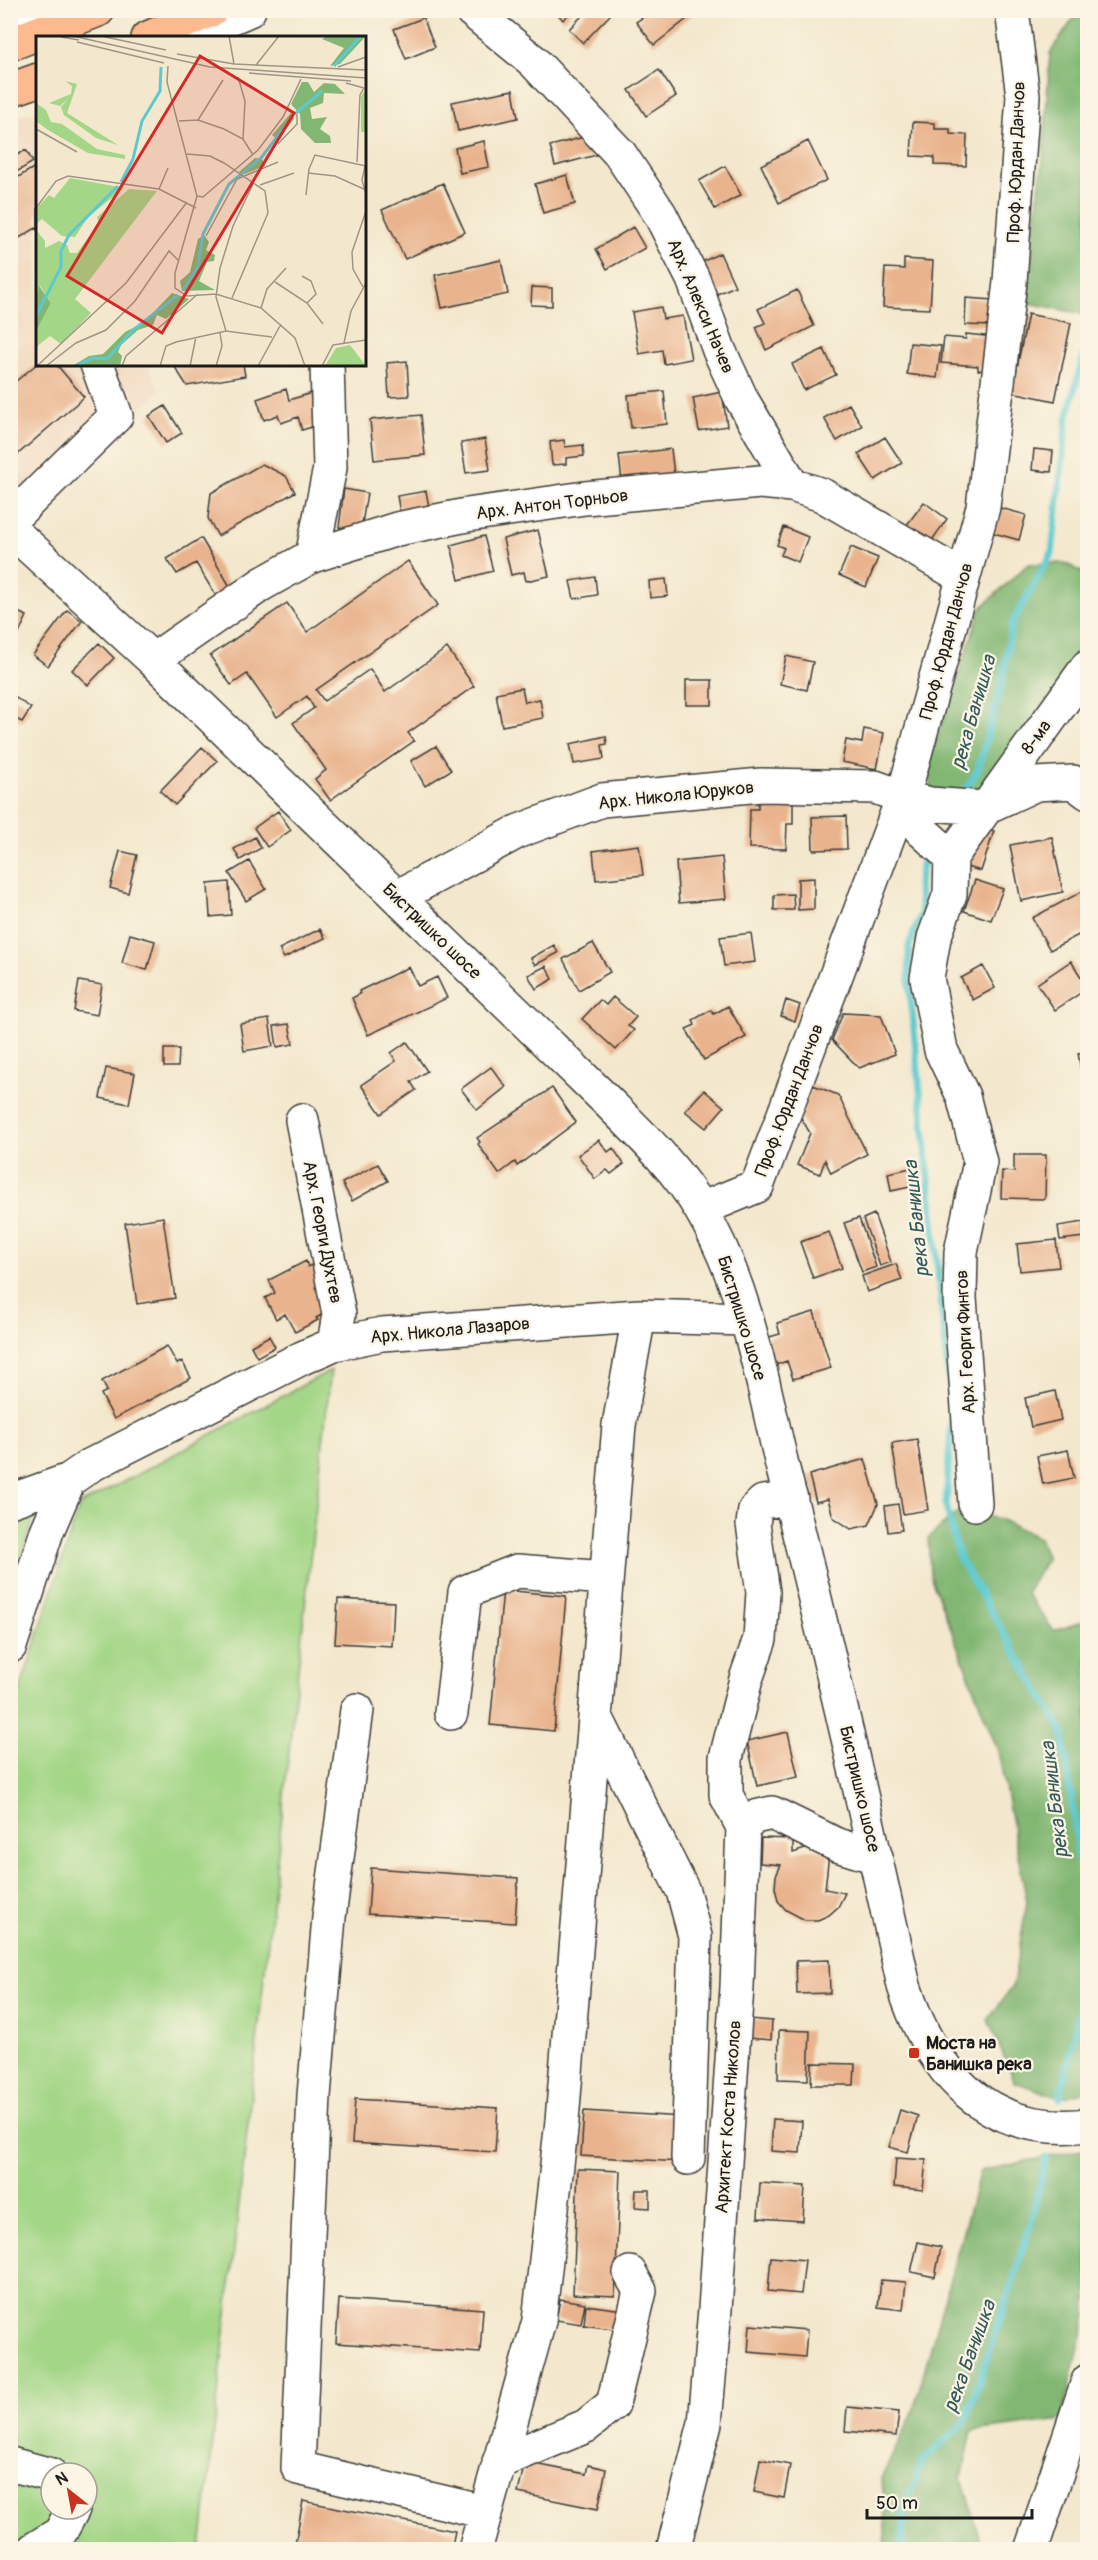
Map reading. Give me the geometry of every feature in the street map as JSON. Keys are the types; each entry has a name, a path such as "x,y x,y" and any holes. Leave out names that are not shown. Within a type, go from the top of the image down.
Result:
{"highway":[{"path":"10,44 98,10"},
{"path":"152,36 211,10"},
{"path":"10,90 36,81"}],"street":[{"path":"10,25 47,10"},
{"path":"190,36 249,10"},
{"name":"Арх. Алекси Начев","path":"471,10 533,61 620,154 660,214 693,279 719,350 742,400 792,485"},
{"name":"Проф. Юрдан Данчов","path":"701,1209 757,1186 918,810 963,577 983,507 1010,282 1023,96 1012,10"},
{"path":"10,106 36,97"},
{"path":"10,520 116,416 98,366"},
{"path":"312,556 330,468 327,366"},
{"name":"Арх. Антон Торньов","path":"153,660 262,584 312,556 397,529 467,515 585,498 760,482 792,485 822,495 963,577"},
{"name":"Бистришко шосе","path":"10,529 153,660 659,1154 701,1209 716,1238 746,1319 791,1498 910,2006 930,2050 946,2071 984,2105 1036,2126 1066,2128 1088,2125"},
{"name":"8-ма","path":"984,808 1088,666"},
{"path":"918,810 984,808 1036,784 1073,782 1088,793"},
{"name":"Арх. Никола Юруков","path":"397,897 519,831 602,800 761,785 875,787 918,810"},
{"path":"918,810 951,857 984,808"},
{"name":"Арх. Георги Фингов","path":"951,857 950,894 934,938 927,978 941,1050 963,1096 980,1162 961,1252 960,1286 975,1504"},
{"name":"Арх. Георги Духтев","path":"302,1120 339,1314 334,1344"},
{"path":"475,2550 539,2321 562,2121 619,1425 639,1316"},
{"name":"Арх. Никола Лазаров","path":"10,1501 69,1480 91,1466 302,1358 334,1344 382,1334 639,1316 746,1319"},
{"path":"10,1646 47,1532 69,1480"},
{"path":"791,1498 763,1502 755,1510 753,1524 763,1592 760,1639 746,1679 726,1758 726,1795 743,1827 755,1817 772,1813 837,1845 876,1857"},
{"path":"451,1713 465,1592 517,1571 606,1578"},
{"path":"357,1710 329,1917 314,2096 298,2468 485,2512"},
{"path":"596,1714 683,1892 695,1936 688,2158"},
{"name":"Архитект Коста Николов","path":"673,2550 706,2411 716,2309 736,1999 743,1827"},
{"path":"499,2462 586,2427 613,2404 640,2291 630,2273"},
{"path":"1031,2550 1088,2381"},
{"path":"10,2464 39,2472"},
{"path":"34,2549 60,2533 66,2521"}],"shaded area":[{"path":"33,111 36,119 36,366 148,366 160,390 29,515 10,497 10,120"}],"green space":[{"path":"1087,11 1087,315 1024,302 1043,160 1050,53 1073,19"},
{"path":"1065,563 1087,575 1087,650 976,796 930,790 929,762 981,608 1028,564"},
{"path":"331,1370 201,2549 11,2550 11,1718 80,1505"},
{"path":"960,1510 1000,1519 1039,1538 1047,1559 1026,1593 1054,1631 1087,1620 1087,2091 1060,2098 1015,2082 988,2020 1013,1985 1027,1902 998,1751 930,1575 928,1538"},
{"path":"35,1513 11,1591 11,1518"},
{"path":"1087,2149 1087,2315 1061,2420 972,2431 962,2478 980,2540 971,2549 886,2549 882,2477 912,2415 980,2171"}],"building":[{"path":"554,10 573,10 563,20"},
{"path":"588,10 606,10 610,15 583,43 569,29"},
{"path":"636,10 690,10 693,14 654,45 636,22 642,18"},
{"path":"423,18 435,47 406,59 394,29"},
{"path":"659,70 676,96 646,116 629,90"},
{"path":"513,90 518,118 458,131 452,102"},
{"path":"913,122 935,123 935,129 950,129 950,134 967,135 966,166 934,165 934,157 911,156"},
{"path":"595,134 600,154 555,166 550,146"},
{"path":"484,141 489,167 460,173 455,148"},
{"path":"808,141 827,180 779,203 761,165"},
{"path":"26,150 33,162 10,176 10,159"},
{"path":"725,166 741,195 715,209 699,181"},
{"path":"36,168 36,228 11,243 10,182"},
{"path":"567,175 575,204 543,213 535,184"},
{"path":"443,183 465,232 405,259 382,210"},
{"path":"633,227 645,248 607,269 596,249"},
{"path":"720,253 735,286 717,294 702,262"},
{"path":"904,259 933,261 930,309 883,307 885,268 904,269"},
{"path":"501,260 508,294 442,308 435,275"},
{"path":"532,287 552,288 552,306 531,305"},
{"path":"797,290 814,326 766,350 756,327 765,323 758,309"},
{"path":"966,298 994,300 993,326 965,325"},
{"path":"661,307 663,319 683,316 691,359 664,364 662,350 639,354 632,312"},
{"path":"1028,314 1071,323 1055,401 1012,392"},
{"path":"966,334 994,337 991,371 978,370 978,366 941,363 944,337 966,339"},
{"path":"910,343 941,346 937,378 907,374"},
{"path":"824,349 836,375 804,390 792,364"},
{"path":"407,361 409,396 389,397 387,363"},
{"path":"36,365 58,366 84,397 10,461 10,386"},
{"path":"174,366 243,366 245,376 187,386"},
{"path":"286,389 289,400 318,391 328,422 302,430 298,417 281,423 278,415 264,420 257,399"},
{"path":"664,391 667,424 631,428 628,395"},
{"path":"722,392 727,426 699,431 693,398"},
{"path":"849,404 862,426 837,441 824,418"},
{"path":"165,406 182,433 166,443 149,416"},
{"path":"421,415 425,455 374,460 370,420"},
{"path":"885,437 902,463 875,480 858,454"},
{"path":"485,439 490,470 466,473 461,443"},
{"path":"564,440 565,447 583,445 584,456 566,458 566,464 552,465 550,442"},
{"path":"671,449 674,475 622,482 619,455"},
{"path":"1034,449 1053,451 1051,472 1032,470"},
{"path":"262,464 286,476 295,492 218,536 208,518 211,493"},
{"path":"344,489 367,493 361,530 339,527"},
{"path":"426,491 430,513 401,518 397,496"},
{"path":"924,502 947,519 930,543 906,526"},
{"path":"997,507 1026,515 1019,540 990,532"},
{"path":"784,527 808,537 798,562 781,555 784,548 777,545"},
{"path":"538,530 549,576 526,581 524,572 511,575 503,539"},
{"path":"484,536 493,571 459,580 451,545"},
{"path":"201,538 234,593 219,601 196,563 177,574 167,559"},
{"path":"851,547 878,558 866,587 839,575"},
{"path":"408,561 438,605 316,690 324,701 370,669 385,692 447,648 474,686 408,733 414,741 330,800 315,779 326,770 293,723 314,708 307,696 277,717 247,674 231,685 210,656 287,603 307,632"},
{"path":"595,577 597,595 574,599 570,581"},
{"path":"666,579 668,596 650,598 649,581"},
{"path":"10,609 27,616 10,652"},
{"path":"67,610 82,621 48,666 33,655"},
{"path":"99,643 114,658 88,685 72,670"},
{"path":"786,656 813,662 807,690 780,684"},
{"path":"686,680 712,680 712,705 686,705"},
{"path":"522,688 525,702 540,699 543,718 502,726 496,693"},
{"path":"16,698 31,708 22,722 10,716 10,707"},
{"path":"864,729 884,733 877,769 842,762 846,740 862,743"},
{"path":"606,736 607,744 602,745 604,759 574,764 570,744"},
{"path":"436,746 451,770 425,786 411,761"},
{"path":"202,747 217,761 175,805 160,791"},
{"path":"758,797 793,798 793,824 787,824 786,849 749,848 750,809 758,809"},
{"path":"278,811 291,830 267,847 254,828"},
{"path":"846,816 847,849 813,850 812,817"},
{"path":"975,826 994,831 981,871 963,866"},
{"path":"255,837 261,848 240,860 234,849"},
{"path":"1052,837 1063,892 1021,901 1010,845"},
{"path":"639,845 643,875 596,880 593,851"},
{"path":"120,851 137,855 128,893 110,888"},
{"path":"722,857 726,899 679,903 676,862"},
{"path":"249,861 266,889 246,901 229,873"},
{"path":"814,878 814,909 798,910 798,879"},
{"path":"975,880 1003,889 991,920 964,911"},
{"path":"229,882 231,915 210,917 208,884"},
{"path":"1083,891 1088,901 1088,930 1050,950 1032,918"},
{"path":"793,894 794,910 774,910 774,895"},
{"path":"320,929 325,938 284,958 279,949"},
{"path":"751,933 755,962 724,966 720,937"},
{"path":"130,934 155,941 147,970 122,963"},
{"path":"593,943 610,972 579,990 563,959"},
{"path":"554,945 558,953 535,965 531,958"},
{"path":"1071,961 1088,988 1055,1010 1037,984"},
{"path":"546,966 553,979 536,989 528,975"},
{"path":"983,966 995,988 973,1000 961,978"},
{"path":"409,967 418,986 437,977 447,998 368,1035 352,998 360,994 359,991"},
{"path":"79,981 102,985 97,1015 74,1011"},
{"path":"613,997 636,1017 628,1026 634,1030 616,1050 582,1019 600,1000 606,1005"},
{"path":"786,1000 800,1005 795,1021 781,1016"},
{"path":"728,1006 746,1037 704,1060 686,1029 695,1025 693,1020 711,1010 714,1014"},
{"path":"843,1013 881,1015 895,1054 859,1068 832,1040"},
{"path":"269,1019 273,1046 244,1051 240,1024"},
{"path":"289,1024 293,1044 277,1047 274,1026"},
{"path":"407,1042 427,1071 411,1082 416,1090 381,1114 361,1085 396,1061 391,1053"},
{"path":"164,1049 179,1049 178,1067 164,1067"},
{"path":"1088,1052 1088,1088 1084,1088 1078,1053"},
{"path":"491,1067 506,1087 477,1110 461,1089"},
{"path":"106,1068 135,1073 129,1104 100,1098"},
{"path":"813,1085 838,1095 867,1154 831,1173 825,1160 820,1174 797,1165 810,1133 800,1116"},
{"path":"552,1088 576,1122 517,1166 515,1162 499,1174 478,1144 480,1142 477,1138"},
{"path":"704,1090 724,1107 706,1128 685,1111"},
{"path":"599,1140 608,1152 613,1148 624,1164 611,1174 607,1170 595,1179 578,1155"},
{"path":"1014,1155 1046,1155 1045,1199 1001,1198 1002,1171 1014,1172"},
{"path":"378,1164 388,1181 352,1201 342,1183"},
{"path":"911,1168 915,1186 891,1191 888,1173"},
{"path":"874,1214 891,1262 880,1266 863,1219"},
{"path":"163,1217 175,1298 137,1304 125,1223"},
{"path":"859,1218 876,1267 862,1272 844,1223"},
{"path":"1083,1222 1084,1237 1060,1240 1058,1226"},
{"path":"829,1232 842,1268 813,1278 800,1242"},
{"path":"1056,1240 1059,1267 1020,1271 1017,1244"},
{"path":"306,1261 308,1267 315,1263 329,1311 316,1318 318,1320 295,1332 285,1314 276,1319 265,1298 275,1293 269,1280"},
{"path":"896,1264 902,1280 867,1292 862,1276"},
{"path":"814,1312 831,1368 793,1379 787,1361 770,1367 762,1339 780,1334 777,1323"},
{"path":"269,1336 275,1347 257,1357 251,1346"},
{"path":"167,1346 177,1364 182,1361 191,1378 114,1419 101,1394 107,1391 102,1381"},
{"path":"1055,1391 1061,1420 1031,1427 1025,1398"},
{"path":"917,1439 928,1510 903,1514 892,1443"},
{"path":"1068,1450 1074,1478 1043,1484 1037,1456"},
{"path":"865,1459 878,1504 869,1525 851,1529 833,1517 828,1499 816,1502 809,1475"},
{"path":"898,1504 902,1530 888,1532 885,1506"},
{"path":"503,1590 566,1596 554,1731 490,1725"},
{"path":"338,1599 394,1602 392,1646 335,1643"},
{"path":"788,1732 798,1777 757,1786 747,1741"},
{"path":"761,1838 793,1839 793,1853 805,1849 818,1849 829,1854 825,1889 845,1893 838,1907 829,1915 818,1920 805,1920 786,1910 778,1901 775,1888 776,1876 781,1865 760,1863"},
{"path":"371,1868 518,1878 515,1923 368,1914"},
{"path":"829,1960 830,1993 797,1994 796,1961"},
{"path":"750,2019 772,2021 771,2040 748,2038"},
{"path":"779,2030 810,2031 808,2080 778,2079"},
{"path":"812,2063 855,2064 854,2085 811,2085"},
{"path":"355,2099 498,2108 495,2152 352,2143"},
{"path":"900,2110 918,2116 908,2152 889,2147"},
{"path":"584,2111 683,2117 680,2162 581,2156"},
{"path":"773,2119 802,2121 800,2153 771,2151"},
{"path":"896,2158 926,2160 923,2190 894,2187"},
{"path":"578,2169 620,2171 615,2296 573,2294"},
{"path":"760,2183 805,2186 803,2221 758,2218"},
{"path":"636,2190 650,2190 650,2208 635,2207"},
{"path":"918,2242 941,2247 935,2277 911,2272"},
{"path":"771,2257 805,2260 801,2294 768,2291"},
{"path":"881,2280 906,2282 903,2310 878,2307"},
{"path":"339,2299 483,2309 480,2353 336,2343"},
{"path":"560,2299 585,2303 581,2324 556,2320"},
{"path":"586,2305 623,2310 620,2330 584,2325"},
{"path":"750,2325 807,2330 805,2357 748,2352"},
{"path":"847,2407 899,2412 896,2436 845,2431"},
{"path":"760,2459 790,2465 784,2498 754,2492"},
{"path":"525,2462 586,2474 588,2465 606,2469 598,2509 518,2493"},
{"path":"303,2501 455,2531 451,2550 294,2550"}],"waterway":[{"name":"река Банишка","path":"961,797 978,770 1002,683 1012,623 1052,553 1067,418 1088,340"},
{"name":"река Банишка","path":"928,850 924,857 918,884 922,911 909,946 909,980 952,1411 946,1505 959,1558 1062,1730 1084,1904 1087,1979 1060,2098"},
{"name":"река Банишка","path":"902,2550 905,2506 923,2460 965,2422 1032,2218 1046,2158"}],"place":[{"name":"Моста на Банишка река","path":"914,2053"}]}
